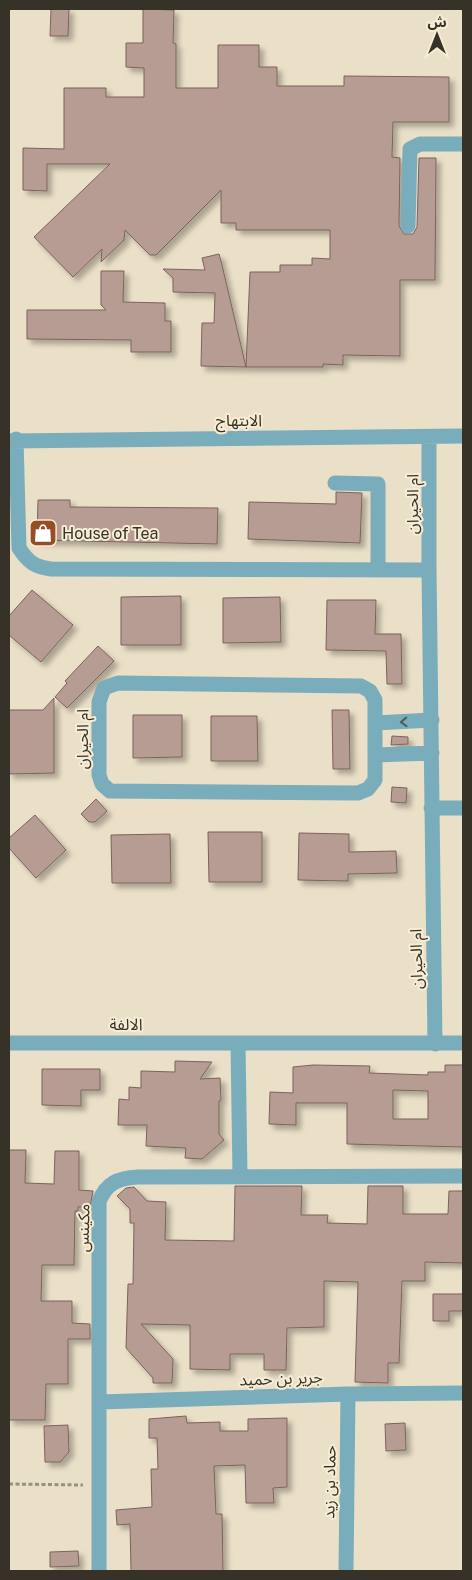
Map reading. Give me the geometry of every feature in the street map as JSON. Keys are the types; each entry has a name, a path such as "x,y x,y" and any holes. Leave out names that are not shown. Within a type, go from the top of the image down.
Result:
{"street":[{"path":"408,226 410,149 420,144 463,144"},
{"name":"الابتهاج","path":"11,438 463,436"},
{"name":"ام الحيران","path":"429,437 431,808 435,1044"},
{"path":"11,438 19,548 26,560 38,567 51,569 429,570"},
{"path":"335,483 378,484 378,570"},
{"name":"ام الحيران","path":"118,683 361,686 370,691 375,700 375,723 375,780 368,788 358,793 110,791 102,784 99,775 99,702 104,688 118,683"},
{"path":"375,723 432,720"},
{"path":"375,754 432,753"},
{"path":"431,808 463,808"},
{"name":"الالفة","path":"10,1041 463,1043"},
{"path":"238,1043 240,1177"},
{"name":"مكينس","path":"99,1571 99,1202 104,1190 113,1182 124,1178 463,1176"},
{"name":"جرير بن حميد","path":"100,1402 348,1394 463,1393"},
{"name":"حماد بن زيد","path":"346,1571 348,1394"}],"path":[{"path":"9,1484 98,1486"}],"building":[{"path":"51,9 69,9 68,36 50,36"},
{"path":"143,9 174,10 173,43 176,44 176,88 218,88 218,45 259,45 259,67 277,67 277,86 344,86 344,76 449,77 449,122 393,122 392,157 400,158 399,226 404,234 413,234 417,227 419,158 436,158 435,280 400,280 400,356 343,355 343,365 323,364 323,367 246,367 250,272 280,272 280,265 312,265 312,258 330,259 330,230 236,230 236,223 221,223 221,190 156,255 150,255 125,230 124,240 101,262 102,249 73,277 34,237 110,164 47,164 47,191 23,190 23,148 64,149 64,88 106,88 106,97 144,97 144,68 126,67 126,43 143,43"},
{"path":"219,254 246,367 201,366 202,323 214,323 215,293 173,292 173,278 163,269 205,270 202,258"},
{"path":"101,271 124,271 123,302 165,303 165,321 171,321 171,352 131,352 131,340 27,339 27,310 106,310 101,305"},
{"path":"336,492 362,493 360,543 248,539 249,502 336,504"},
{"path":"38,500 70,500 70,507 218,508 217,544 37,540"},
{"path":"32,590 73,625 41,662 9,635 9,616"},
{"path":"181,596 181,645 121,645 121,597"},
{"path":"280,597 281,642 223,643 223,598"},
{"path":"327,600 376,600 375,634 401,634 402,684 387,684 386,651 326,650"},
{"path":"98,646 114,661 67,708 55,697 67,683 65,681"},
{"path":"54,698 54,773 9,774 9,710 43,710"},
{"path":"332,710 349,710 350,769 333,769"},
{"path":"133,715 182,715 182,757 133,758"},
{"path":"211,716 257,716 258,761 211,761"},
{"path":"392,736 408,737 408,744 391,745"},
{"path":"392,787 407,788 406,803 391,802"},
{"path":"96,799 107,811 95,822 89,822 81,814"},
{"path":"35,815 66,850 36,878 9,848 9,838"},
{"path":"208,832 262,832 262,882 209,882"},
{"path":"299,833 349,834 349,852 396,851 397,873 348,874 348,881 298,880"},
{"path":"170,834 171,883 112,883 111,835"},
{"path":"175,1061 212,1062 200,1079 220,1078 219,1134 224,1140 202,1159 185,1158 186,1148 146,1146 147,1125 118,1125 119,1099 129,1100 129,1087 141,1088 141,1071 175,1072"},
{"path":"313,1065 370,1066 369,1073 428,1075 428,1072 445,1072 445,1065 463,1065 463,1147 347,1144 347,1103 296,1103 296,1125 269,1124 270,1092 293,1093 293,1067","holes":["393,1090 428,1091 428,1119 393,1119"]},
{"path":"42,1069 100,1069 100,1090 81,1090 81,1106 42,1105"},
{"path":"9,1150 26,1150 25,1183 54,1184 55,1151 79,1151 79,1190 93,1191 90,1207 78,1207 78,1211 75,1211 74,1265 42,1265 41,1301 72,1301 72,1323 90,1324 90,1339 68,1339 68,1384 46,1384 45,1420 9,1420"},
{"path":"235,1186 302,1186 301,1215 328,1215 327,1223 367,1224 368,1186 403,1186 403,1214 448,1214 449,1191 463,1191 463,1263 425,1262 425,1281 402,1281 399,1363 388,1363 388,1383 355,1382 358,1282 324,1281 324,1327 287,1328 286,1370 264,1370 264,1354 230,1354 230,1370 190,1369 190,1325 141,1324 173,1359 172,1383 153,1383 153,1378 126,1348 128,1284 133,1284 134,1223 130,1223 130,1209 117,1196 126,1188 134,1187 147,1201 166,1202 165,1240 234,1241"},
{"path":"433,1294 463,1294 463,1311 449,1311 449,1321 433,1321"},
{"path":"186,1416 187,1423 220,1422 220,1431 248,1431 248,1419 287,1418 287,1487 273,1488 274,1503 246,1503 245,1465 214,1466 216,1514 222,1514 223,1571 131,1571 130,1524 117,1525 116,1510 152,1507 151,1469 158,1469 157,1438 149,1438 149,1419"},
{"path":"405,1423 406,1450 386,1451 385,1424"},
{"path":"68,1425 69,1452 60,1462 45,1462 44,1426"},
{"path":"78,1551 79,1566 50,1567 50,1552"}],"place":[{"name":"House of Tea","path":"43,533"}]}
